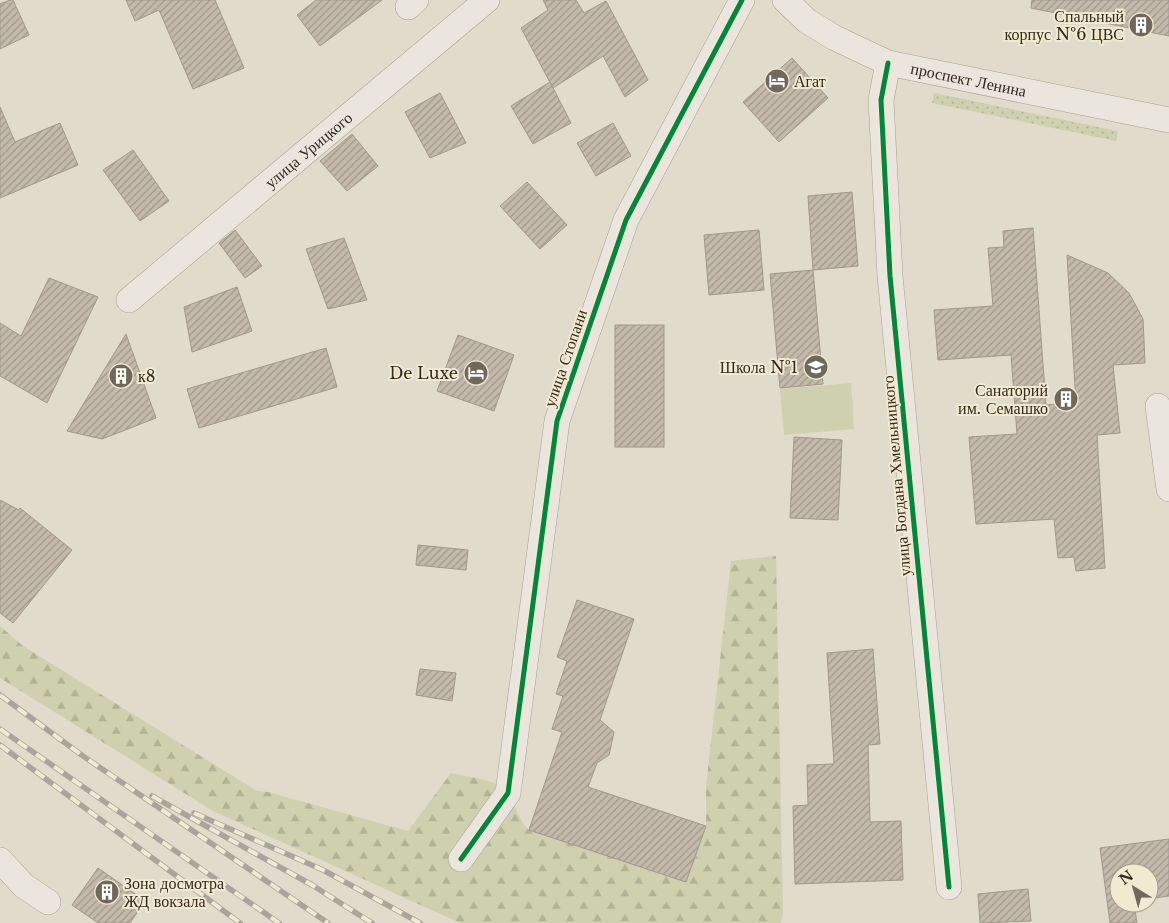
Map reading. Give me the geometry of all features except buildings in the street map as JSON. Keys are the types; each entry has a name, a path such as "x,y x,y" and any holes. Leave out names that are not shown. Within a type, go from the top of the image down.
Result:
{"street":[{"name":"улица Урицкого","path":"129,300 487,0"},
{"name":"улица Стопани","path":"461,859 508,793 557,421 626,220 742,0"},
{"name":"проспект Ленина","path":"785,0 807,21 835,38 888,63 1169,120"},
{"name":"улица Богдана Хмельницкого","path":"888,63 881,100 890,276 948,887"},
{"path":"1158,406 1169,489"},
{"path":"0,860 24,886 48,902"}],"green space":[{"path":"934,93 1118,131 1116,141 932,103"},
{"path":"851,383 854,429 784,435 780,389"},
{"path":"776,556 783,913 781,923 460,923 213,811 0,678 0,626 23,646 257,791 268,792 408,831 451,773 499,785 509,795 529,830 686,882 706,826 706,787 731,561"}],"railway":[{"path":"0,695 83,756 328,923"},
{"path":"0,729 279,923"},
{"path":"0,745 240,923"},
{"path":"152,796 312,885 372,923"},
{"path":"194,813 323,870 420,923"}],"cycle path":[{"path":"461,859 508,793 557,421 626,220 742,0"},
{"path":"888,63 881,100 890,276 949,887"}],"place":[{"name":"Спальный корпус №6 ЦВС","path":"1141,25"},
{"name":"Агат","path":"777,81"},
{"name":"Школа №1","path":"816,367"},
{"name":"De Luxe","path":"476,373"},
{"name":"к8","path":"121,376"},
{"name":"Санаторий им. Семашко","path":"1066,399"},
{"name":"Зона досмотра ЖД вокзала","path":"107,892"}]}
